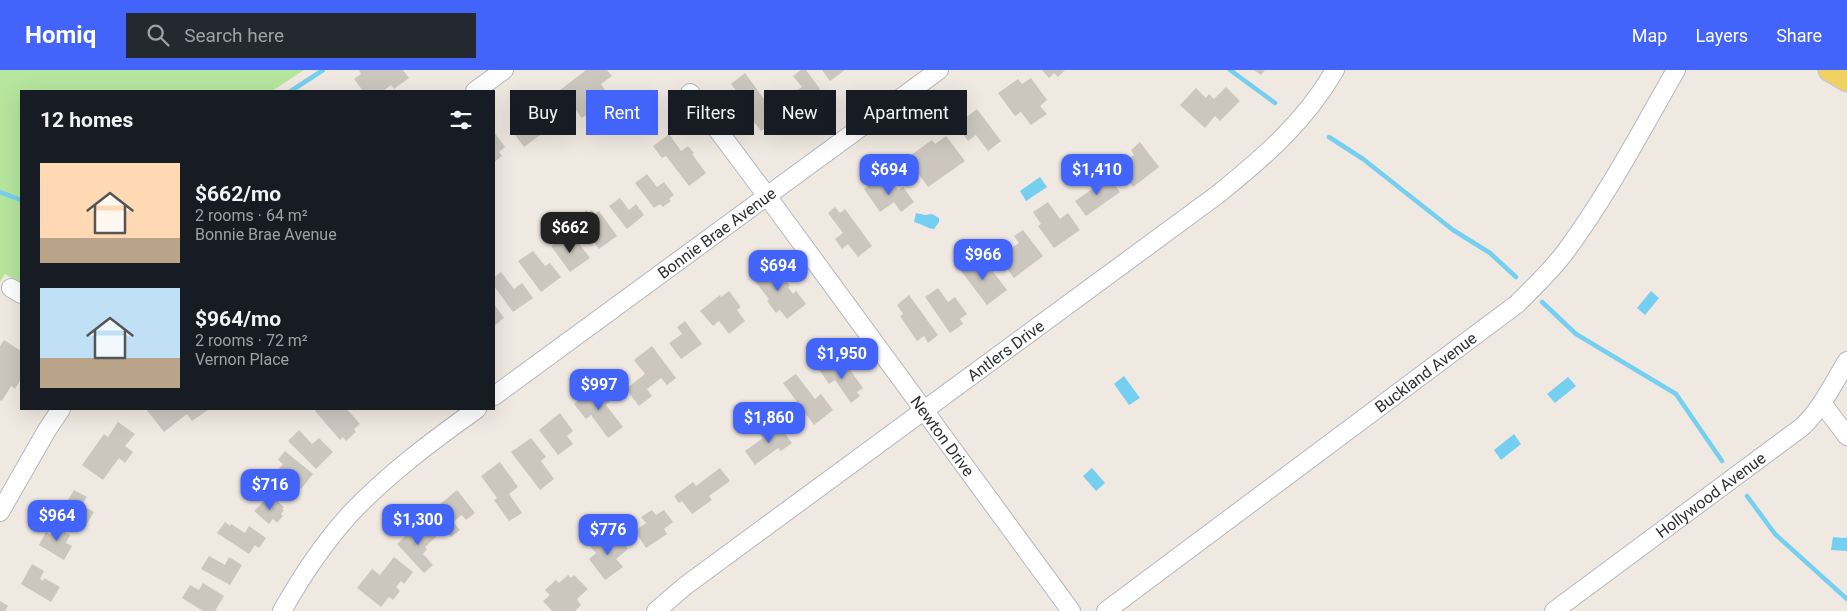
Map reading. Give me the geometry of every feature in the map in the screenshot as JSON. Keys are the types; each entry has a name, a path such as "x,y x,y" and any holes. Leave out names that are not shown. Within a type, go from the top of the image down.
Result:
{"main road":[{"path":"1830,70 1847,80"}],"street":[{"path":"476,90 504,70"},
{"name":"Bonnie Brae Avenue","path":"495,395 939,70"},
{"name":"Antlers Drive","path":"656,611 685,586 1217,195 1266,156 1318,98 1335,70"},
{"name":"Buckland Avenue","path":"1106,611 1517,304 1566,252 1594,210 1676,70"},
{"name":"Newton Drive","path":"721,135 1071,611"},
{"name":"Hollywood Avenue","path":"1554,611 1814,416 1847,360"},
{"path":"1822,403 1847,436"},
{"path":"0,512 60,410"},
{"path":"282,611 312,565 350,515 407,462 475,410"}],"green space":[{"path":"0,70 304,70 274,90 20,90 20,282 5,274 0,282"}],"water":[{"path":"1040,177 1047,187 1026,201 1020,191"},
{"path":"916,213 932,214 939,218 939,222 934,229 914,222"},
{"path":"1651,291 1659,298 1645,315 1637,308"},
{"path":"1124,376 1140,398 1129,405 1114,384"},
{"path":"1568,377 1576,386 1555,403 1547,394"},
{"path":"1514,434 1521,444 1501,460 1494,450"},
{"path":"1092,468 1105,483 1096,491 1083,476"},
{"path":"1833,537 1847,537 1847,551 1831,550"}],"building":[{"path":"359,70 403,70 409,78 394,89 391,85 384,90 362,90 354,79 361,74"},
{"path":"586,70 607,70 612,76 601,84 605,90 586,90 586,115 582,118 576,110 576,90 560,90"},
{"path":"801,70 806,70 820,89 797,90 802,87 793,76"},
{"path":"822,70 845,70 830,81"},
{"path":"1042,70 1065,70 1058,77 1054,73 1049,78"},
{"path":"1254,70 1265,70 1261,75"},
{"path":"745,73 764,99 764,129 761,131 754,122 754,90 736,90 731,84"},
{"path":"1031,78 1047,100 1040,106 1047,114 1031,125 1021,112 1015,116 998,93 1018,79 1022,84"},
{"path":"1226,87 1240,101 1220,121 1215,116 1205,128 1180,105 1196,88 1206,98 1209,94 1214,99"},
{"path":"977,109 1001,141 988,151 976,135 968,141 964,135 967,135 967,117"},
{"path":"495,133 505,147 499,152 502,156 495,161"},
{"path":"515,135 540,135 524,147"},
{"path":"670,135 681,151 688,146 706,173 689,186 666,156 662,158 653,146"},
{"path":"946,136 965,161 928,187 912,165 916,162 911,155 932,140 935,144"},
{"path":"1140,142 1159,167 1133,187 1118,167 1134,155 1131,150"},
{"path":"647,174 657,187 664,182 674,195 669,199 671,201 663,207 660,204 654,208 635,183"},
{"path":"1109,177 1120,192 1086,216 1075,201"},
{"path":"890,178 898,190 903,187 914,202 901,212 894,202 880,212 864,189 876,181 880,186"},
{"path":"620,198 629,210 636,204 644,215 627,229 609,206"},
{"path":"1048,202 1060,219 1068,213 1080,230 1054,248 1038,226 1041,224 1033,212"},
{"path":"835,207 840,213 845,209 872,246 858,257 848,244 842,249 835,239 843,233 828,213"},
{"path":"587,210 588,213 592,210 594,214 599,211 617,236 599,249 576,218"},
{"path":"1023,230 1043,256 1014,278 991,247 1001,240 1008,250 1019,243 1014,236"},
{"path":"563,237 571,247 578,242 590,258 570,272 551,246"},
{"path":"533,251 545,266 550,263 561,277 541,292 518,261"},
{"path":"971,257 981,269 987,264 1007,290 987,305 958,267"},
{"path":"762,266 768,275 776,268 790,286 788,287 793,294 796,291 806,304 787,319 780,310 776,313 767,301 769,299 750,275"},
{"path":"501,272 514,289 522,283 533,298 513,312 495,287 495,276"},
{"path":"938,288 948,302 955,297 967,314 960,319 963,324 950,333 925,297"},
{"path":"729,291 741,307 737,310 745,321 729,334 719,321 713,326 700,311 720,295 721,297"},
{"path":"909,295 938,335 928,343 924,336 917,341 900,316 903,314 897,305"},
{"path":"495,305 504,318 495,325"},
{"path":"685,321 702,344 681,359 669,343 682,334 677,327"},
{"path":"4,340 20,350 20,381 15,389 11,386 2,401 0,400 0,346"},
{"path":"652,346 676,378 667,385 661,378 647,389 652,396 639,406 626,389 645,374 634,360"},
{"path":"831,359 841,373 848,367 863,388 857,392 860,396 851,403 835,380 829,384 818,368"},
{"path":"796,374 815,399 821,394 833,410 814,425 783,383"},
{"path":"598,385 610,401 606,405 623,427 608,438 591,415 586,419 574,404"},
{"path":"147,410 208,410 192,421 187,414 164,432"},
{"path":"348,410 360,424 354,429 356,432 346,441 343,437 340,440 315,411"},
{"path":"560,413 573,431 567,436 573,444 558,455 539,430"},
{"path":"118,422 135,434 125,446 133,452 125,463 119,458 103,480 82,465 104,434 108,437"},
{"path":"776,422 792,443 781,451 778,448 755,465 745,451 763,438 760,434"},
{"path":"299,430 312,444 319,438 333,452 316,469 288,441"},
{"path":"531,438 546,457 541,461 554,479 540,490 511,452"},
{"path":"285,451 313,474 301,489 297,485 289,494 271,478 283,464 278,460"},
{"path":"500,462 518,487 509,494 522,513 509,521 494,500 497,498 481,476"},
{"path":"720,468 730,481 709,496 712,500 692,514 682,501 679,503 674,496 693,482 696,486"},
{"path":"74,490 87,497 82,505 94,512 86,525 62,510"},
{"path":"457,490 475,513 466,520 462,515 453,522 460,530 451,537 434,515 442,509 439,505"},
{"path":"273,497 284,507 282,509 284,510 281,514 283,516 277,523 273,519 269,524 254,511 264,501 267,504"},
{"path":"652,510 656,515 664,510 673,522 664,529 667,534 646,548 635,531 646,523 641,517"},
{"path":"225,522 245,533 249,526 266,538 259,548 255,545 249,554 217,533"},
{"path":"421,522 436,537 425,547 427,549 423,554 433,565 424,573 397,544"},
{"path":"59,524 67,529 65,533 70,535 66,543 72,546 64,560 39,545 46,532 50,535"},
{"path":"616,534 628,549 616,559 623,567 605,580 589,559 596,553 590,546 599,538 604,544"},
{"path":"209,556 225,565 229,557 242,565 230,585 201,569"},
{"path":"394,557 413,572 404,584 401,581 396,587 400,591 393,600 389,597 381,607 357,588 372,569 380,575"},
{"path":"32,564 44,571 40,579 43,581 44,578 60,587 51,602 21,584"},
{"path":"568,575 571,578 574,575 588,589 577,599 581,605 575,611 552,611 543,601 550,595 545,590 556,580 559,583"},
{"path":"203,583 224,596 215,611 203,611 182,598 190,585 199,590"},
{"path":"0,601 8,606 5,611 0,611"}],"waterway":[{"path":"293,90 323,70"},
{"path":"1230,70 1275,103"},
{"path":"1329,137 1363,159 1453,230 1490,253 1516,277"},
{"path":"0,192 20,200"},
{"path":"1542,302 1576,334 1676,394 1722,461"},
{"path":"1747,496 1775,534 1847,599"}]}
